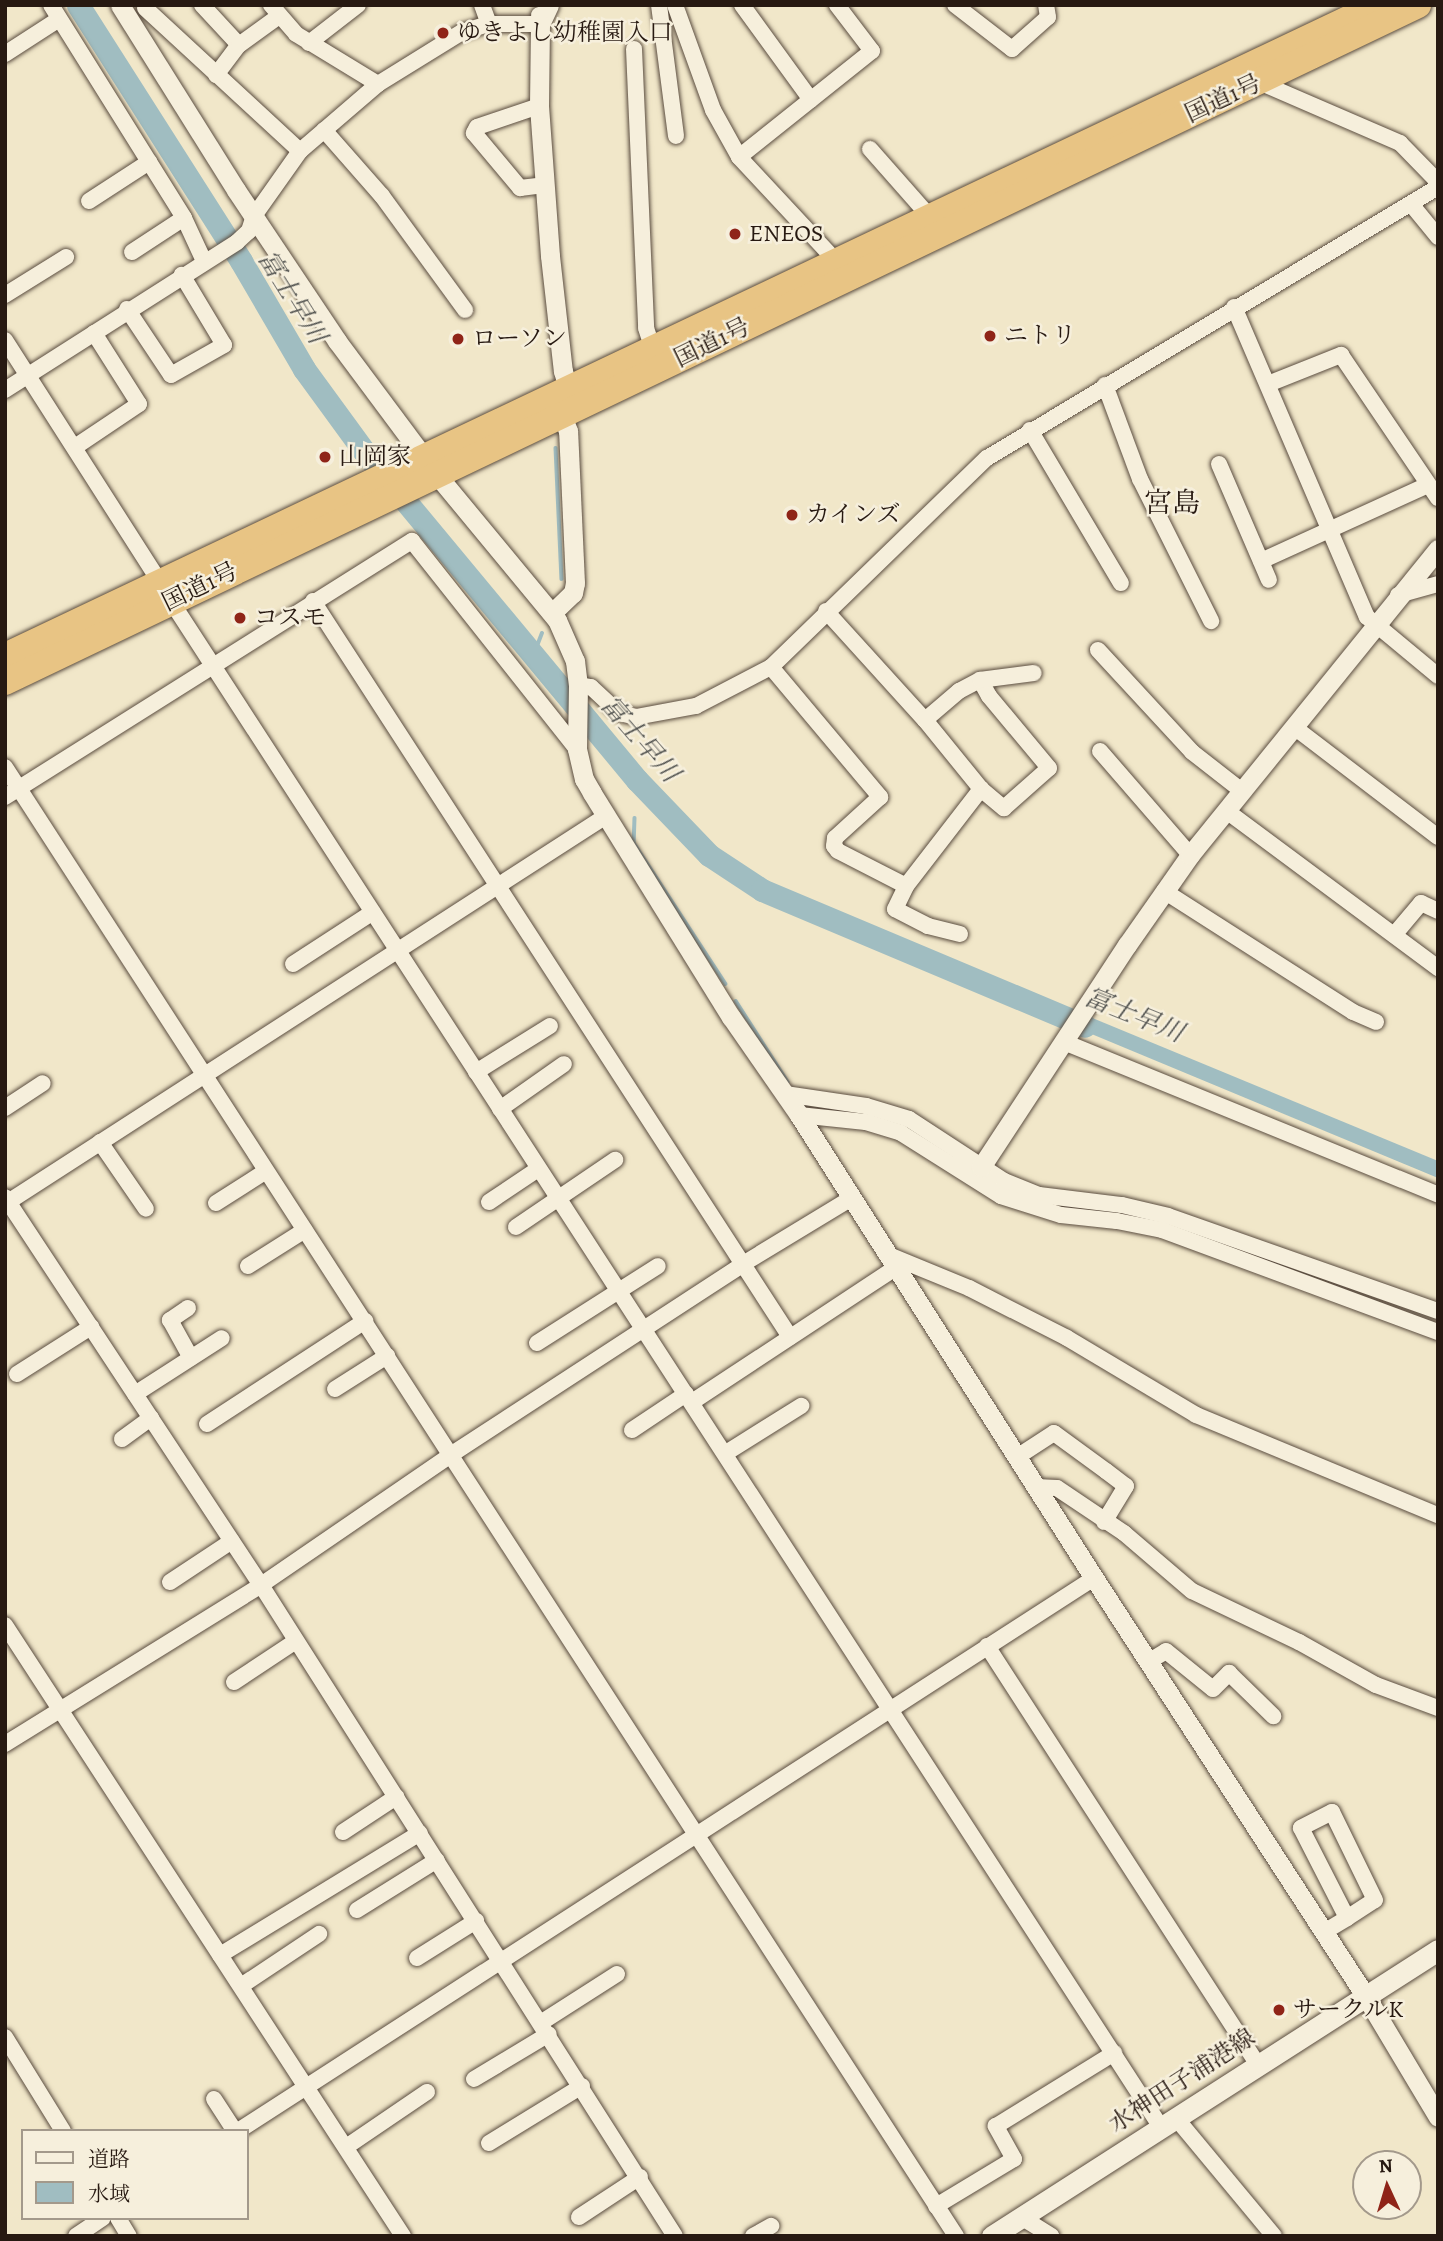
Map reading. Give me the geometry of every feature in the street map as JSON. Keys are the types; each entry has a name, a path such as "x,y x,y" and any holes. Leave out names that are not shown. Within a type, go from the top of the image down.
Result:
{"highway":[{"name":"国道1号","path":"5,682 166,592 419,471 568,388 652,346 1377,5"},
{"name":"国道1号","path":"419,471 562,415 1418,5"},
{"name":"国道1号","path":"5,656 166,592"}],"main road":[{"name":"水神田子浦港線","path":"992,2236 1257,2064 1438,1951"}],"street":[{"path":"120,5 419,471 552,613 568,641 580,681 577,742 584,779 731,1017 799,1115 850,1199 1365,1995 1438,2117"},
{"path":"202,5 239,45"},
{"path":"309,43 358,5"},
{"path":"482,5 489,24"},
{"path":"5,390 127,309 246,235 254,216 300,151 378,84 462,32 539,15 549,5"},
{"path":"659,5 676,136"},
{"path":"675,5 713,110 739,158 836,261"},
{"path":"742,5 811,100"},
{"path":"739,158 872,51 836,5"},
{"path":"955,5 1012,49 1048,17 1046,5"},
{"path":"145,8 300,151"},
{"path":"216,75 239,45 275,10 309,43 378,84"},
{"path":"5,54 55,12 209,259"},
{"path":"539,15 539,106 544,185 563,371 568,388"},
{"path":"145,45 168,29"},
{"path":"634,49 646,328 652,346"},
{"path":"1259,82 1400,143 1438,182"},
{"path":"539,106 477,127 474,134 520,188 544,185"},
{"path":"324,130 382,195 465,310"},
{"path":"870,149 930,217"},
{"path":"89,201 149,162"},
{"path":"580,681 599,692 619,713 636,717 696,706 771,667 987,458 1234,307 1438,187"},
{"path":"1411,204 1438,237"},
{"path":"132,251 184,218"},
{"path":"5,295 66,257"},
{"path":"127,309 171,375 224,345 182,275"},
{"path":"1234,307 1367,617 1438,676"},
{"path":"75,447 139,404 93,333"},
{"path":"5,340 538,1169 726,1453 888,1709 1114,2053 1168,2122 1274,2236"},
{"path":"1268,384 1341,355 1438,499"},
{"path":"1105,385 1140,479 1211,621"},
{"path":"552,613 573,593 575,583 568,432 562,415"},
{"path":"1030,430 1121,583"},
{"path":"1219,464 1269,580"},
{"path":"1261,561 1327,528 1428,485"},
{"path":"12,793 212,664 412,541 577,742"},
{"path":"976,1173 1190,855 1228,812 1398,595 1438,549"},
{"path":"1398,595 1438,583"},
{"path":"313,601 790,1337"},
{"path":"826,611 925,720 981,789 1004,808 1049,768 989,696 980,680"},
{"path":"1098,650 1192,752 1242,791"},
{"path":"771,667 880,797 835,838 834,846 906,886"},
{"path":"925,720 958,691 980,680 1034,673"},
{"path":"1294,727 1438,837"},
{"path":"1100,751 1190,855"},
{"path":"5,767 12,793 204,1074 956,2236"},
{"path":"960,934 898,913 895,909 906,886 981,789"},
{"path":"1228,812 1438,968"},
{"path":"606,816 6,1201 261,1585 675,2236"},
{"path":"1164,891 1353,1012 1376,1022"},
{"path":"1394,935 1421,903 1438,911"},
{"path":"293,964 373,912"},
{"path":"476,1072 550,1026"},
{"path":"1065,1041 1438,1195"},
{"path":"500,1109 564,1064"},
{"path":"5,1108 43,1083"},
{"path":"785,1094 866,1106 909,1119 1001,1196 1042,1210 1162,1230 1438,1332"},
{"path":"799,1115 866,1122 901,1133 976,1173 1039,1195 1122,1205 1168,1216 1438,1311"},
{"path":"100,1142 146,1209"},
{"path":"516,1227 615,1160"},
{"path":"489,1202 538,1169"},
{"path":"216,1203 267,1171"},
{"path":"5,1744 261,1585 452,1454 743,1264 850,1199"},
{"path":"248,1266 305,1230"},
{"path":"632,1430 790,1337 891,1261"},
{"path":"891,1261 969,1288 1066,1338 1196,1415 1438,1515"},
{"path":"537,1343 658,1266"},
{"path":"188,1308 170,1320 191,1358"},
{"path":"207,1424 365,1321"},
{"path":"17,1374 91,1326"},
{"path":"135,1394 222,1338"},
{"path":"335,1389 387,1356"},
{"path":"726,1453 801,1406"},
{"path":"122,1439 151,1418"},
{"path":"1017,1457 1054,1433 1106,1471 1126,1486 1104,1521"},
{"path":"1036,1487 1057,1488 1124,1533 1192,1591 1299,1642 1376,1685 1438,1707"},
{"path":"170,1582 232,1541"},
{"path":"240,2129 1094,1578"},
{"path":"5,1625 403,2236"},
{"path":"234,1682 296,1641"},
{"path":"987,1646 1257,2064"},
{"path":"1148,1662 1166,1651 1213,1689 1229,1673 1273,1716"},
{"path":"343,1832 396,1797"},
{"path":"1324,1932 1347,1918 1375,1899 1332,1812 1301,1828 1347,1918"},
{"path":"220,1955 420,1833"},
{"path":"357,1910 437,1860"},
{"path":"417,1958 476,1921"},
{"path":"241,1986 319,1934"},
{"path":"474,2079 617,1974"},
{"path":"5,2037 62,2129"},
{"path":"936,2206 1014,2159 996,2126 1114,2053"},
{"path":"489,2143 582,2086"},
{"path":"346,2147 428,2092"},
{"path":"214,2099 236,2129"},
{"path":"579,2217 640,2178"},
{"path":"1021,2217 1052,2236"},
{"path":"76,2236 100,2220"},
{"path":"119,2220 129,2236"},
{"path":"753,2236 771,2226"}],"water":[{"path":"1061,1005 1438,1161 1438,1178 1053,1018"}],"waterway":[{"name":"富士早川","path":"78,5 241,261 304,369 363,450 637,780 709,855 762,890 1085,1026"},
{"path":"556,448 562,579"},
{"path":"534,654 542,633"},
{"path":"635,818 634,843 726,984"},
{"path":"736,1001 788,1082"},
{"path":"1059,1205 1089,1209"},
{"path":"1199,1235 1214,1241"}],"place":[{"name":"ゆきよし幼稚園入口","path":"443,33"},
{"name":"ENEOS","path":"735,234"},
{"name":"ニトリ","path":"990,336"},
{"name":"ローソン","path":"458,339"},
{"name":"山岡家","path":"325,457"},
{"name":"カインズ","path":"792,515"},
{"name":"コスモ","path":"240,618"},
{"name":"サークルK","path":"1279,2010"}],"district":[{"name":"宮島","path":"1172,503"}]}
